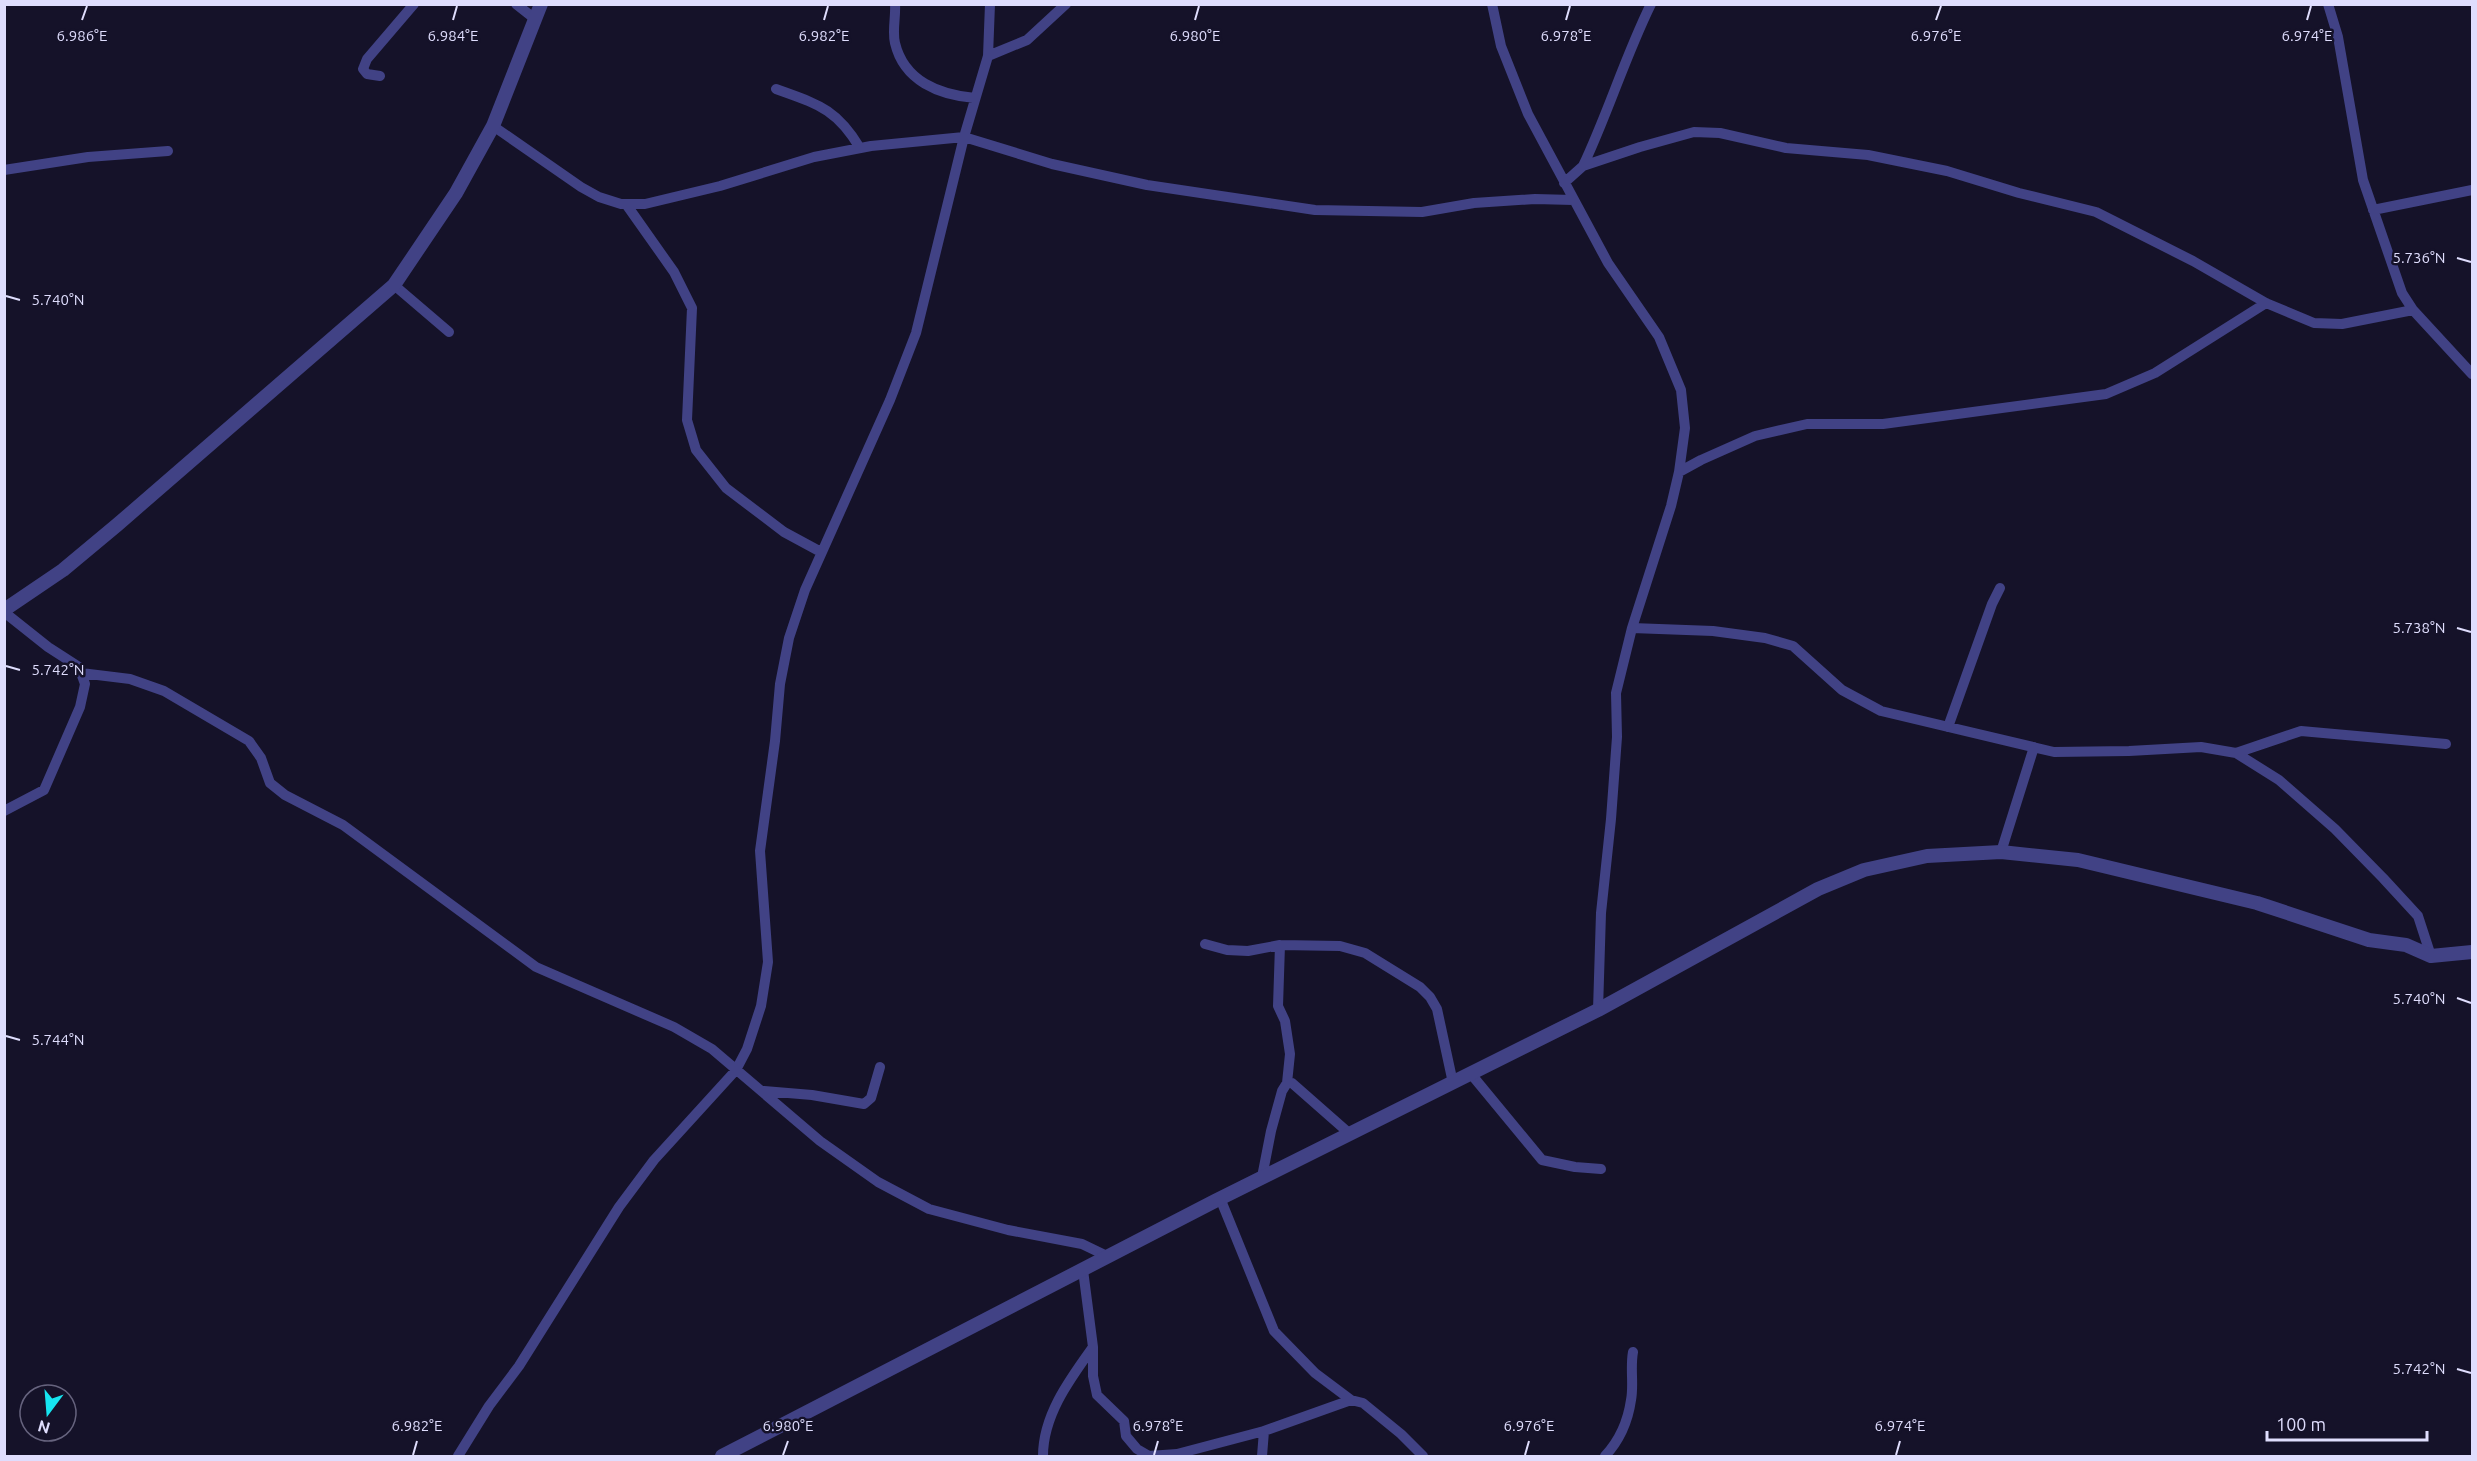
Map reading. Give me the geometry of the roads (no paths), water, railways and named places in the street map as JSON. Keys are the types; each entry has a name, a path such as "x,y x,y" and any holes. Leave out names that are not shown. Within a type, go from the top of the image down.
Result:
{"street":[{"path":"380,76 367,74 363,69 366,59 414,4"},
{"path":"516,4 535,19"},
{"path":"4,811 44,790 81,707 85,684 79,667 48,647 4,611 63,570 117,525 394,285 456,193 493,126 541,4"},
{"path":"895,4 895,42 904,65 919,81 949,96 975,98"},
{"path":"458,1456 489,1406 519,1366 619,1207 654,1160 736,1070 747,1049 761,1005 768,962 760,851 775,741 780,684 789,638 805,590 890,400 916,333 964,137 988,56 990,4"},
{"path":"988,56 1027,40 1066,4"},
{"path":"1492,4 1502,46 1528,114 1608,263 1659,337 1681,390 1685,428 1679,472 1671,506 1632,628 1616,693 1617,737 1601,913 1598,1010"},
{"path":"1564,183 1583,166 1598,136 1615,84 1651,4"},
{"path":"2328,4 2338,37 2363,180 2402,293 2413,310 2472,374"},
{"path":"776,89 821,105 849,129 860,148"},
{"path":"493,126 581,187 599,197 626,204 656,201 720,186 814,157 860,148 964,137 1052,164 1147,185 1315,210 1422,212 1474,203 1535,199 1573,200"},
{"path":"1583,166 1694,132 1720,133 1786,147 1868,155 1947,171 2019,193 2096,212 2298,318 2323,324 2342,324 2413,310"},
{"path":"4,170 88,157 168,152"},
{"path":"2373,210 2472,190"},
{"path":"626,204 674,272 692,308 687,420 696,450 726,488 784,532 821,552"},
{"path":"394,285 448,332"},
{"path":"1679,472 1755,436 1807,424 1883,424 2106,394 2155,372 2266,303"},
{"path":"1948,727 1992,604 2000,588"},
{"path":"1632,628 1713,631 1765,638 1793,646 1842,690 1881,711 2054,752 2085,753 2201,747 2236,753 2279,780 2336,830 2383,878 2418,916 2431,956"},
{"path":"81,673 130,679 164,691 249,741 261,758 270,783 285,795 343,825 536,967 590,988 674,1027 712,1049 820,1141 878,1182 929,1209 1008,1230 1082,1244 1109,1257"},
{"path":"2236,753 2301,731 2446,744"},
{"path":"2001,852 2034,747"},
{"path":"722,1456 1220,1198 1598,1010 1818,889 1864,870 1927,856 2001,852 2078,860 2257,903 2369,940 2406,945 2431,956 2472,952"},
{"path":"1205,944 1227,950 1248,951 1280,945 1340,946 1365,953 1420,987 1430,997 1437,1009 1453,1083"},
{"path":"1262,1178 1271,1131 1282,1091 1287,1083 1290,1054 1285,1021 1278,1006 1280,945"},
{"path":"764,1091 812,1095 864,1104 871,1098 880,1068"},
{"path":"1471,1074 1542,1160 1575,1167 1601,1169"},
{"path":"1287,1083 1292,1083 1350,1134"},
{"path":"1220,1198 1274,1331 1314,1373 1351,1400 1363,1403 1401,1434 1423,1456"},
{"path":"1083,1270 1093,1347 1093,1376 1097,1395 1124,1420 1126,1436 1137,1449 1149,1455 1177,1454 1264,1431 1351,1400"},
{"path":"1044,1456 1043,1440 1060,1396 1093,1347"},
{"path":"1605,1456 1617,1439 1632,1399 1631,1367 1634,1352"},
{"path":"1262,1456 1264,1431"}]}
